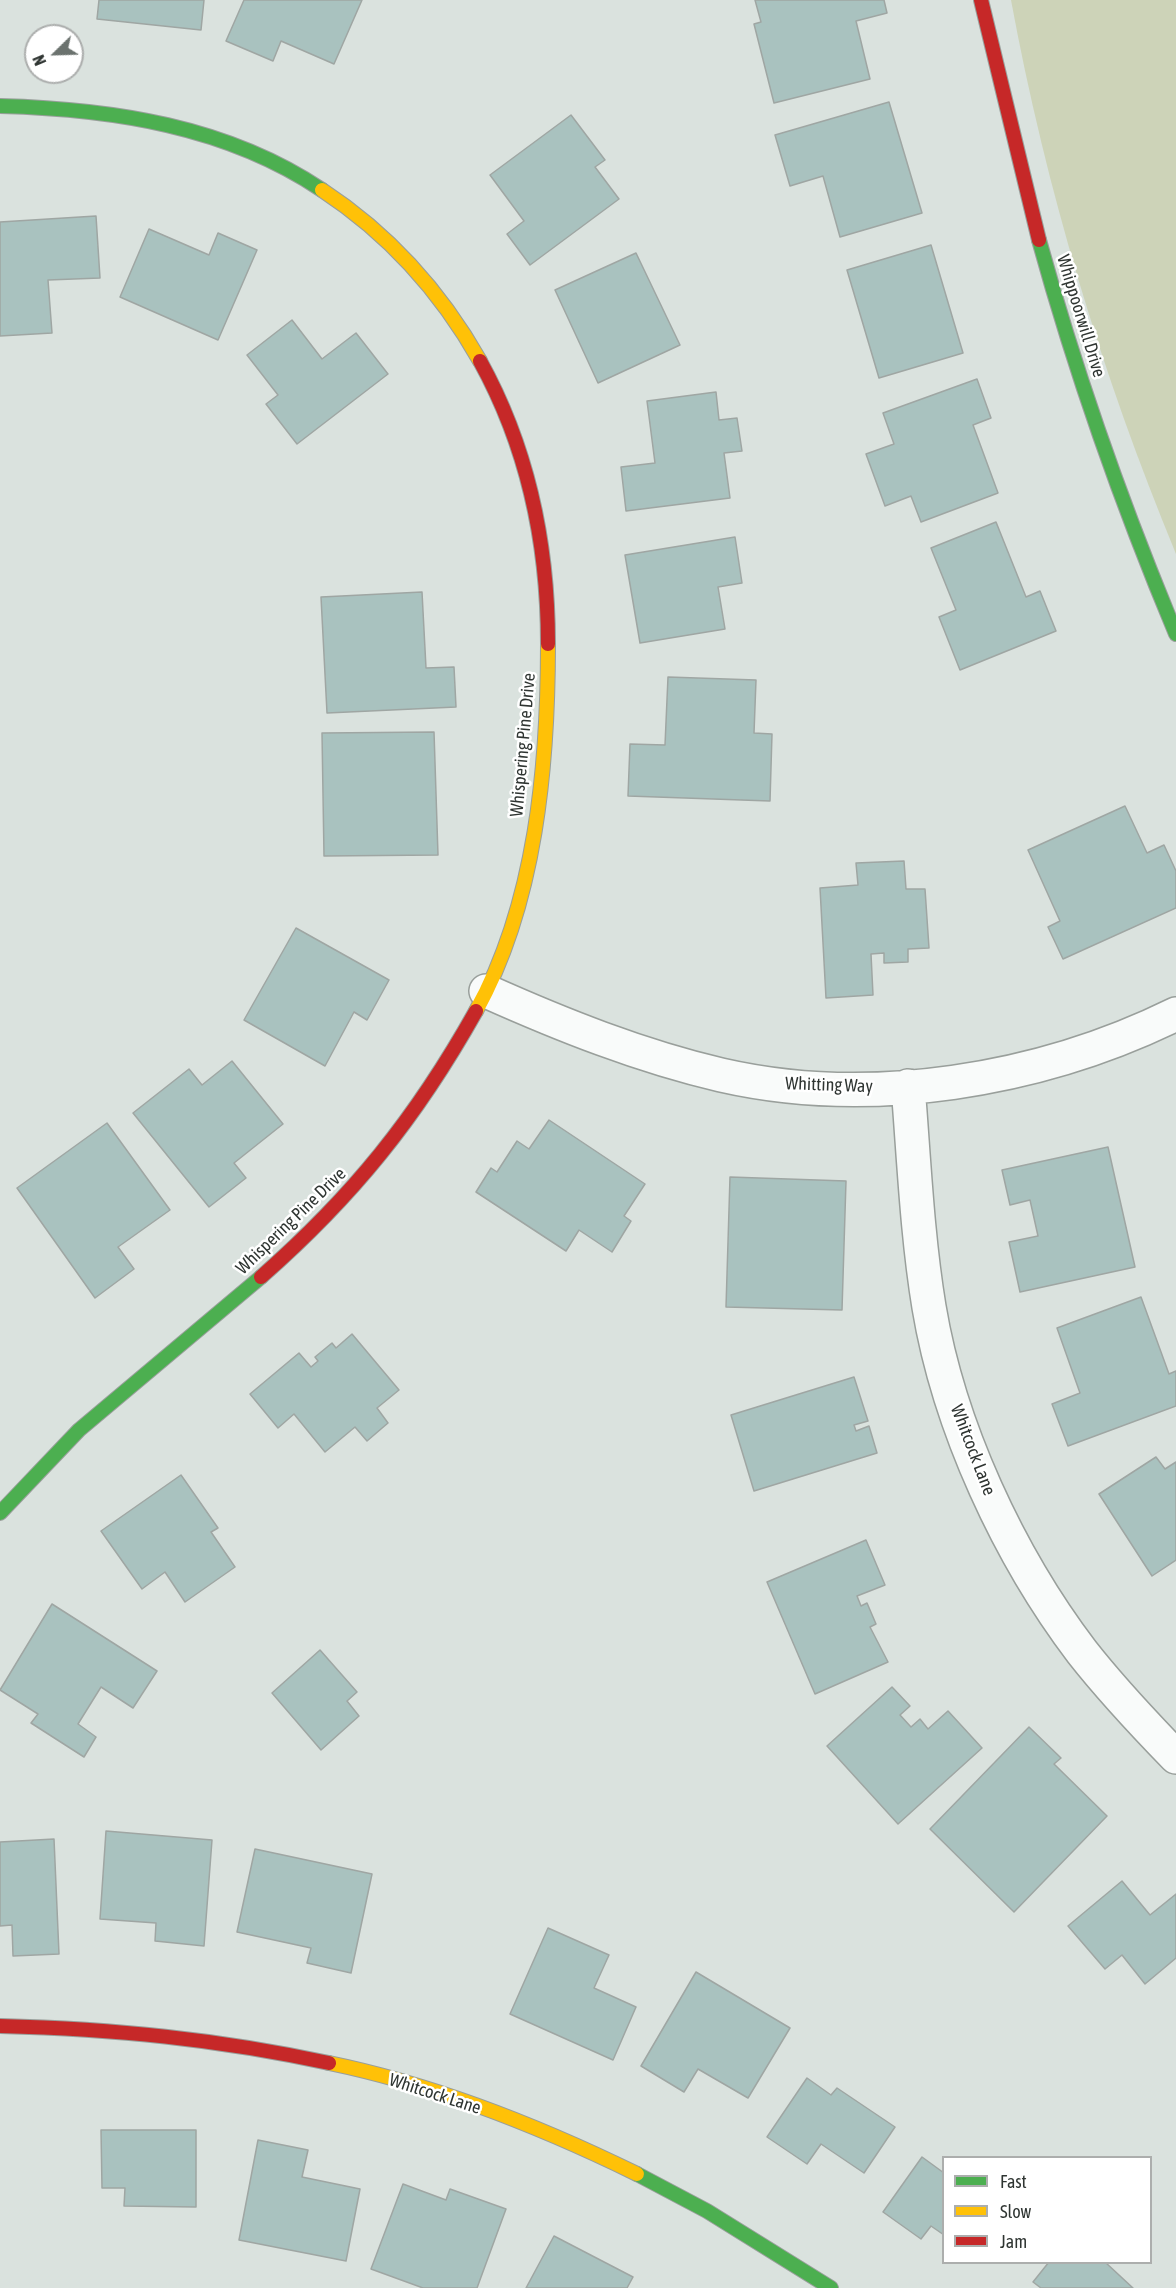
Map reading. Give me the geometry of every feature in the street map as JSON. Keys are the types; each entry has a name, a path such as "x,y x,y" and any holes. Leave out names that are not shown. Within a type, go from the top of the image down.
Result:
{"street":[{"name":"Whippoorwill Drive","path":"981,0 1008,125 1058,308 1124,503 1176,634"},
{"name":"Whispering Pine Drive","path":"0,106 56,106 123,113 192,130 264,159 336,198 396,248 451,315 472,345 501,403 526,467 542,549 547,601 546,713 536,820 521,891 502,954 486,991 443,1066 408,1118 340,1203 232,1301 63,1443 0,1513"},
{"name":"Whitting Way","path":"486,991 565,1026 722,1075 816,1088 908,1086 958,1080 1063,1057 1176,1014"},
{"name":"Whitcock Lane","path":"908,1086 919,1230 929,1308 938,1351 969,1444 1009,1534 1059,1618 1106,1681 1176,1757"},
{"name":"Whitcock Lane","path":"0,2026 102,2027 249,2044 314,2058 463,2102 594,2153 664,2187 831,2288"}],"green space":[{"path":"1011,0 1176,0 1176,554 1124,419 1079,281 1041,142"}],"building":[{"path":"99,0 204,0 201,30 97,19"},
{"path":"244,0 362,0 334,64 281,41 273,61 226,41"},
{"path":"755,0 884,0 887,13 856,21 870,79 774,103 754,24 761,22"},
{"path":"889,102 922,213 840,237 823,176 790,186 775,135"},
{"path":"571,115 605,160 595,167 619,199 530,265 507,234 524,221 490,175"},
{"path":"96,216 100,278 48,280 52,333 0,336 0,222"},
{"path":"149,229 209,255 218,233 257,250 218,340 120,297"},
{"path":"931,245 963,353 879,378 847,270"},
{"path":"636,253 680,345 598,383 555,290"},
{"path":"292,320 322,359 356,333 388,374 297,444 266,404 278,395 247,355"},
{"path":"977,379 991,418 973,425 998,493 921,522 911,496 885,506 866,454 894,444 883,413"},
{"path":"716,392 719,420 737,418 742,451 724,453 730,498 626,511 621,467 655,463 647,401"},
{"path":"996,522 1026,597 1040,591 1056,631 960,670 939,617 956,610 931,548"},
{"path":"735,537 742,583 718,587 725,629 640,643 625,555"},
{"path":"422,592 426,668 454,667 456,707 327,713 321,597"},
{"path":"668,677 756,680 754,733 772,734 770,801 628,796 630,744 665,745"},
{"path":"434,732 438,855 324,856 322,733"},
{"path":"1125,806 1147,853 1164,845 1176,871 1176,908 1063,959 1048,927 1060,921 1028,850"},
{"path":"904,861 906,889 925,889 929,948 908,949 908,962 884,963 884,953 871,954 873,995 826,998 820,888 858,885 856,863"},
{"path":"296,928 389,980 367,1020 354,1012 325,1066 244,1020"},
{"path":"232,1061 283,1124 234,1163 246,1178 209,1207 133,1113 189,1069 202,1085"},
{"path":"549,1120 645,1184 624,1216 631,1221 612,1252 579,1230 566,1251 476,1192 491,1168 497,1172 517,1141 529,1149"},
{"path":"107,1123 170,1210 118,1247 134,1269 95,1298 17,1188"},
{"path":"1108,1147 1135,1267 1020,1292 1009,1242 1038,1236 1030,1200 1010,1205 1002,1170"},
{"path":"730,1177 846,1181 842,1310 726,1307"},
{"path":"1141,1297 1169,1374 1176,1371 1176,1406 1068,1446 1052,1404 1080,1393 1057,1328"},
{"path":"352,1334 399,1390 377,1408 388,1423 367,1441 355,1427 325,1452 294,1414 278,1428 250,1394 299,1353 311,1367 318,1361 315,1357 332,1343 336,1348"},
{"path":"854,1377 868,1421 854,1425 856,1431 869,1426 877,1453 754,1491 731,1415"},
{"path":"1156,1457 1165,1469 1176,1462 1176,1560 1152,1576 1099,1494"},
{"path":"181,1475 218,1528 211,1532 235,1567 185,1602 165,1572 142,1589 101,1531"},
{"path":"866,1540 885,1585 857,1596 861,1606 867,1603 876,1624 870,1627 888,1662 815,1694 767,1582"},
{"path":"52,1604 157,1671 133,1708 101,1687 78,1724 96,1737 84,1757 31,1723 38,1714 0,1690"},
{"path":"320,1650 357,1692 347,1701 359,1716 321,1750 272,1693"},
{"path":"892,1687 910,1706 900,1715 911,1727 920,1719 928,1729 948,1711 982,1748 898,1824 827,1746"},
{"path":"1029,1727 1061,1758 1054,1764 1107,1816 1014,1912 930,1829"},
{"path":"106,1831 212,1840 204,1946 155,1941 156,1923 100,1919"},
{"path":"54,1839 59,1954 13,1956 12,1925 0,1926 0,1842"},
{"path":"255,1849 372,1874 351,1973 307,1963 311,1948 237,1932"},
{"path":"1122,1881 1150,1915 1176,1894 1176,1958 1145,1984 1122,1955 1105,1969 1068,1926"},
{"path":"548,1928 609,1955 594,1988 636,2007 613,2060 510,2014"},
{"path":"696,1972 790,2028 748,2098 698,2069 684,2092 641,2066"},
{"path":"807,2078 831,2095 837,2088 895,2127 864,2173 821,2144 807,2164 767,2137"},
{"path":"101,2130 196,2130 196,2207 124,2206 125,2188 102,2188"},
{"path":"258,2140 308,2150 302,2177 360,2189 346,2261 239,2240"},
{"path":"922,2157 942,2172 942,2234 931,2226 921,2239 883,2212"},
{"path":"403,2184 446,2200 450,2189 506,2209 477,2288 423,2288 371,2269"},
{"path":"554,2236 633,2277 627,2288 526,2288"},
{"path":"1047,2264 1107,2264 1133,2288 1041,2288 1033,2282"}],"traffic: fast":[{"path":"0,106 84,111 167,125 247,150 285,168 322,190"},
{"path":"1039,240 1068,340 1101,439 1176,634"},
{"path":"0,1513 79,1430 261,1277"},
{"path":"637,2174 707,2211 831,2288"}],"traffic: slow":[{"path":"322,190 369,226 412,266 448,311 480,361"},
{"path":"476,1011 513,925 525,879 541,785 548,644"},
{"path":"329,2063 448,2095 525,2124 637,2174"}],"traffic: jam":[{"path":"981,0 1039,240"},
{"path":"480,361 511,428 532,498 544,570 548,644"},
{"path":"261,1277 325,1216 380,1154 430,1086 476,1011"},
{"path":"0,2026 165,2037 246,2048 329,2063"}]}
